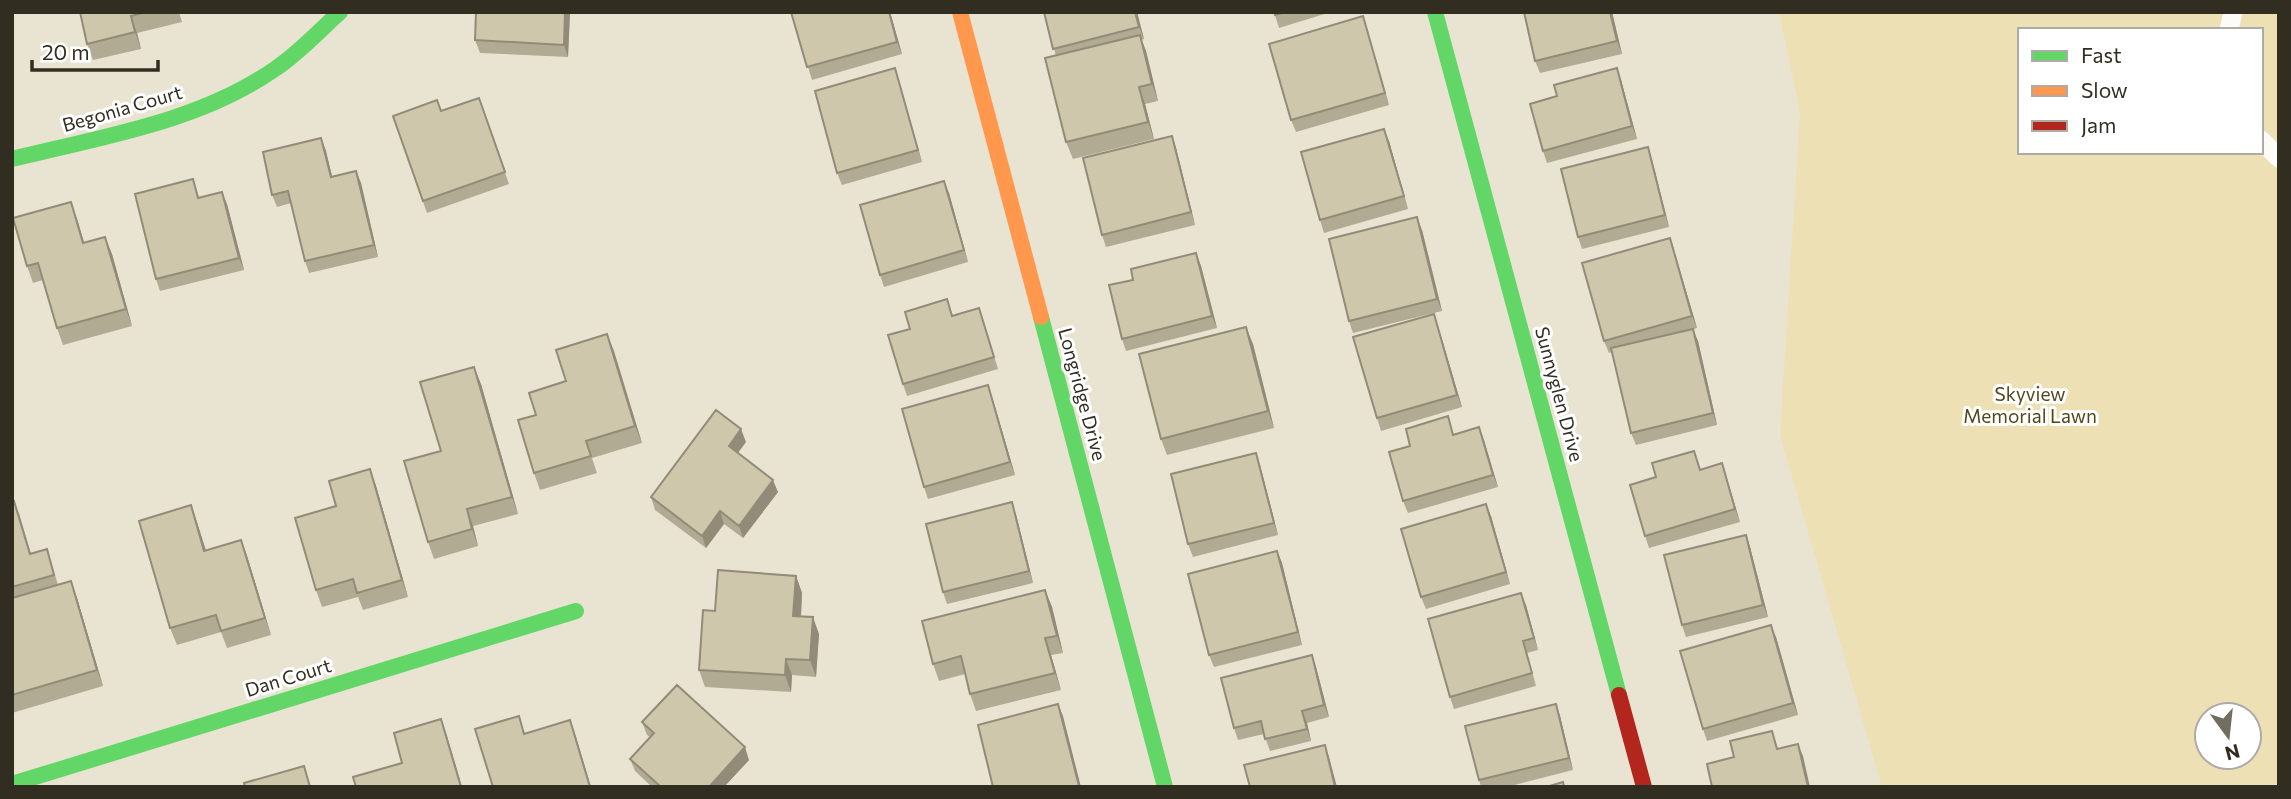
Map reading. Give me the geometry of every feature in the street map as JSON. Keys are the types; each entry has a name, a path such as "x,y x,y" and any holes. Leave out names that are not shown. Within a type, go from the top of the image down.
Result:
{"street":[{"name":"Begonia Court","path":"12,159 137,130 205,107 268,74 340,12"},
{"name":"Longridge Drive","path":"960,12 1165,787"},
{"name":"Sunnyglen Drive","path":"1435,12 1644,787"},
{"name":"Dan Court","path":"12,783 576,611"}],"lane":[{"path":"2263,142 2279,158"}],"green space":[{"name":"Skyview Memorial Lawn","path":"1779,12 2279,12 2279,787 1882,787 1780,435 1800,112"}],"building":[{"path":"80,12 146,12 131,16 135,32 87,44"},
{"path":"476,12 565,12 564,45 475,40"},
{"path":"791,12 889,12 897,42 807,67"},
{"path":"1044,12 1135,12 1139,27 1053,49"},
{"path":"1524,12 1610,12 1617,41 1535,61"},
{"path":"1363,16 1385,93 1291,120 1269,44"},
{"path":"1140,35 1152,84 1139,87 1148,122 1066,142 1045,58"},
{"path":"895,68 918,150 837,173 815,91"},
{"path":"1617,68 1632,126 1543,151 1530,104 1557,96 1554,85"},
{"path":"479,98 505,172 423,201 393,116 437,100 441,111"},
{"path":"1384,129 1404,196 1320,220 1301,152"},
{"path":"1172,136 1191,212 1102,235 1083,158"},
{"path":"321,138 331,177 356,171 374,245 305,261 288,191 272,195 263,152"},
{"path":"1648,147 1665,215 1578,237 1561,169"},
{"path":"193,179 198,198 222,192 239,258 156,279 135,194"},
{"path":"944,181 964,250 880,275 860,205"},
{"path":"71,202 83,243 105,237 126,309 57,328 38,263 27,266 13,218"},
{"path":"1417,217 1437,299 1349,321 1329,239"},
{"path":"1670,238 1692,316 1604,341 1582,263"},
{"path":"1196,253 1212,316 1122,339 1109,285 1133,280 1131,269"},
{"path":"947,299 952,316 979,308 994,357 903,384 888,335 910,329 905,312"},
{"path":"1434,314 1457,395 1377,418 1353,337"},
{"path":"1246,327 1268,411 1161,439 1139,354"},
{"path":"1693,329 1713,413 1631,433 1611,348"},
{"path":"607,334 635,426 586,441 591,456 534,473 518,420 536,415 529,393 566,381 556,350"},
{"path":"474,367 512,497 467,509 472,529 428,542 404,461 441,451 420,382"},
{"path":"988,385 1010,462 924,487 902,409"},
{"path":"716,410 741,429 729,446 773,480 739,526 720,511 702,536 651,497"},
{"path":"1448,416 1453,435 1479,427 1493,475 1403,501 1389,452 1410,446 1406,429"},
{"path":"1694,451 1700,470 1722,463 1735,509 1645,536 1630,485 1656,477 1652,463"},
{"path":"1256,453 1274,523 1188,544 1171,474"},
{"path":"370,469 402,580 357,593 353,579 316,590 295,518 336,506 329,481"},
{"path":"14,501 30,554 47,549 54,575 12,587 12,502"},
{"path":"1012,502 1029,571 943,592 926,524"},
{"path":"1486,504 1506,572 1421,597 1401,529"},
{"path":"191,505 204,551 241,540 265,618 221,631 216,615 170,628 139,521"},
{"path":"1746,535 1763,605 1682,625 1664,555"},
{"path":"1277,551 1298,632 1209,655 1188,574"},
{"path":"718,570 796,576 793,616 813,617 810,660 786,659 785,675 699,670 703,610 715,611"},
{"path":"71,581 97,670 12,695 12,598"},
{"path":"1045,590 1057,636 1045,638 1055,673 970,694 961,656 933,664 922,621"},
{"path":"1521,593 1534,638 1523,641 1532,673 1450,697 1428,619"},
{"path":"1771,625 1793,703 1703,729 1680,651"},
{"path":"1312,655 1324,705 1302,711 1307,729 1265,739 1261,721 1234,728 1221,678"},
{"path":"677,685 745,747 709,787 661,787 630,759 654,733 642,722"},
{"path":"1058,704 1079,786 993,787 978,725"},
{"path":"1556,704 1569,758 1479,780 1465,726"},
{"path":"519,716 524,734 570,720 590,787 493,787 475,729"},
{"path":"441,719 461,787 356,787 353,777 402,763 394,733"},
{"path":"1772,731 1777,749 1798,744 1808,787 1712,787 1707,764 1734,757 1730,741"},
{"path":"1325,745 1335,787 1250,787 1244,765"},
{"path":"304,766 310,787 245,787 244,783"},
{"path":"1563,782 1564,787 1546,787"}],"traffic: fast":[{"path":"12,159 148,126 214,102 246,87 284,63 340,12"},
{"path":"1435,12 1619,695"},
{"path":"1041,317 1165,787"},
{"path":"12,784 576,611"}],"traffic: slow":[{"path":"960,12 1041,317"}],"traffic: jam":[{"path":"1619,695 1644,787"}]}
